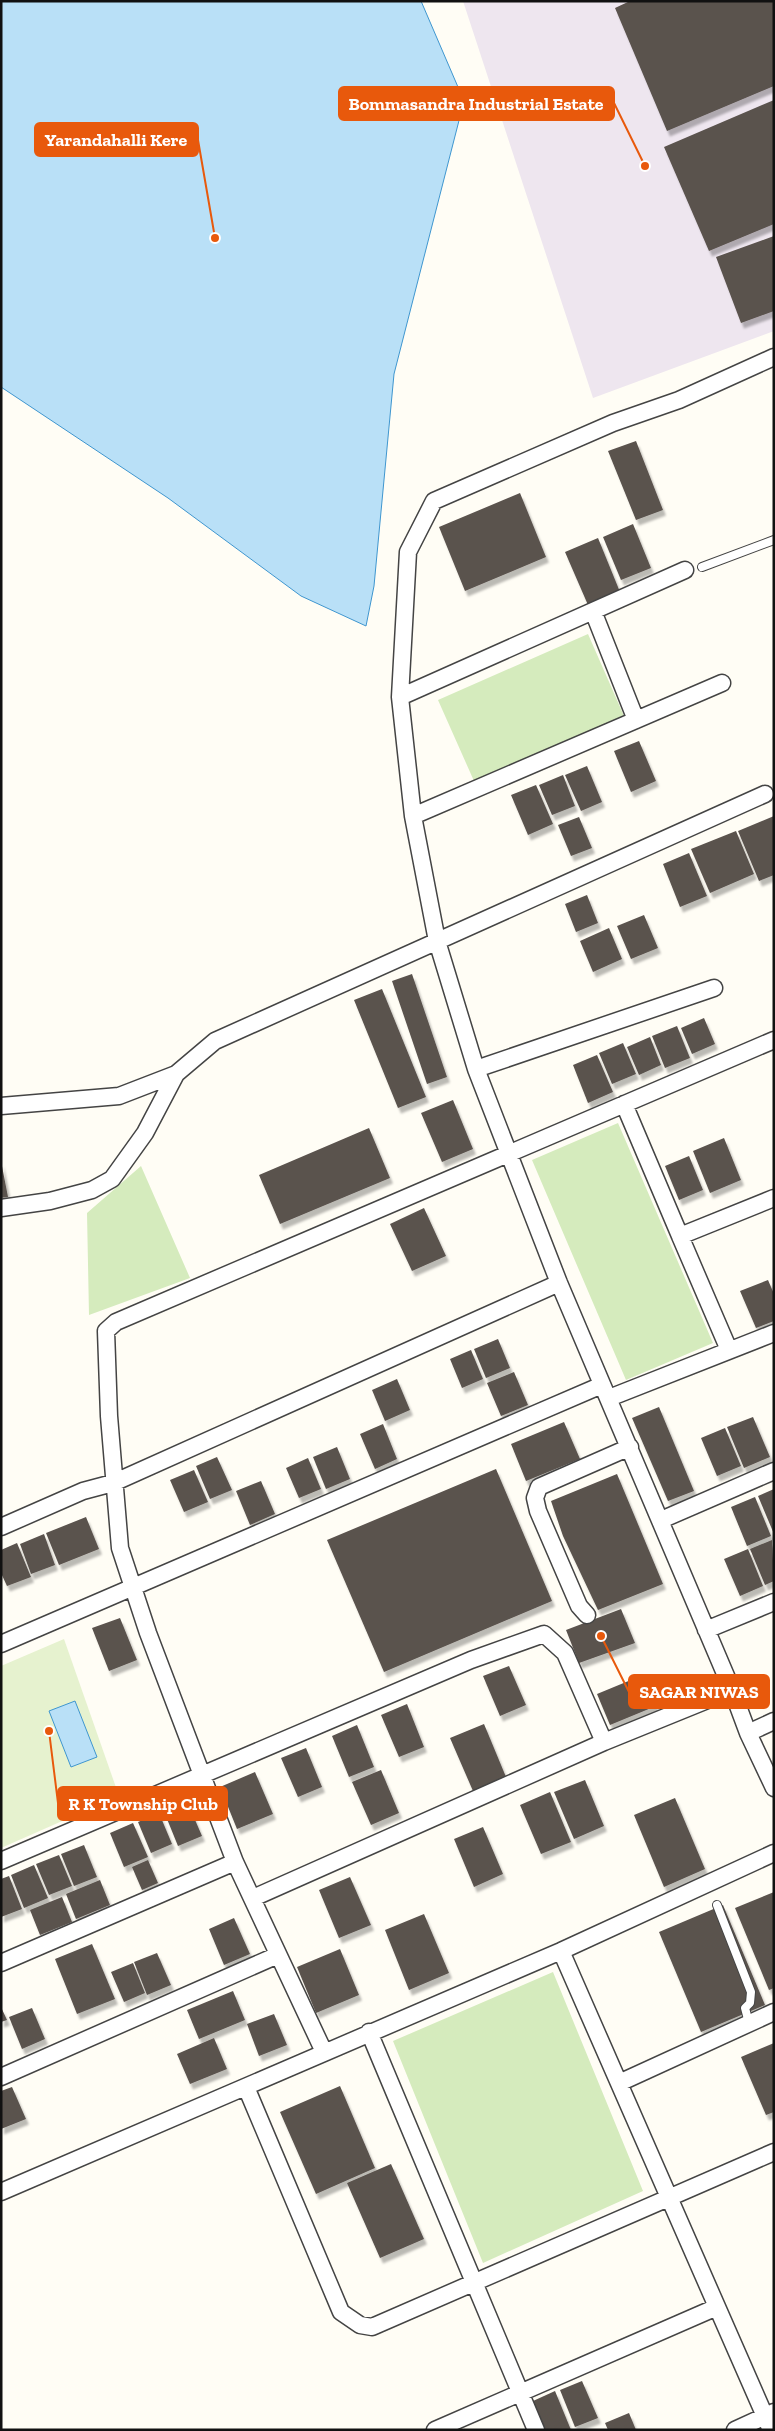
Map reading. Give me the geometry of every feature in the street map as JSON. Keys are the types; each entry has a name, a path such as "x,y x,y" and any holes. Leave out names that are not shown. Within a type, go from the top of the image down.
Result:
{"street":[{"path":"774,357 679,400 614,423 434,501 408,552 400,697 413,816 437,940 476,1069 507,1155 559,1283 661,1520 748,1732 774,1788"},
{"path":"400,697 685,570"},
{"path":"593,611 636,720"},
{"path":"413,816 722,683"},
{"path":"1,1106 119,1096 176,1074 215,1041 765,794"},
{"path":"476,1069 714,988"},
{"path":"324,2052 235,1862 148,1633 120,1548 114,1483 106,1331 116,1322 409,1194 507,1155 774,1040"},
{"path":"1,1208 50,1201 92,1190 112,1179 145,1133 176,1074"},
{"path":"624,1104 729,1350"},
{"path":"680,1236 774,1198"},
{"path":"1,1527 83,1492 114,1483 559,1283"},
{"path":"1,1644 133,1587 605,1392 774,1333"},
{"path":"587,1614 579,1606 538,1511 535,1498 539,1487 630,1447"},
{"path":"661,1520 774,1471"},
{"path":"706,1630 774,1602"},
{"path":"1,1861 471,1660 544,1634 565,1653 604,1742"},
{"path":"253,1898 604,1742 732,1690"},
{"path":"748,1732 774,1722"},
{"path":"1,2192 561,1951 774,1854"},
{"path":"1,1963 235,1862"},
{"path":"561,1951 717,2307 770,2419 735,2430"},
{"path":"1,2078 278,1955"},
{"path":"619,2083 774,2012"},
{"path":"369,2032 536,2430"},
{"path":"246,2086 341,2312 360,2326 372,2327 774,2152"},
{"path":"435,2430 717,2307"}],"lane":[{"path":"702,567 774,540"},
{"path":"717,1905 751,1992 750,2003 745,2008 749,2023"}],"shaded area":[{"path":"463,1 774,1 774,331 593,398"}],"green space":[{"path":"588,634 624,716 474,781 438,700"},
{"path":"618,1123 713,1343 626,1380 532,1160"},
{"path":"141,1166 190,1278 89,1315 87,1213"},
{"path":"64,1639 119,1796 1,1848 1,1666"},
{"path":"553,1972 643,2191 483,2263 393,2041"}],"water":[{"path":"1,1 421,1 464,101 394,374 374,586 366,626 301,596 168,498 1,387"},
{"path":"75,1701 97,1757 71,1767 49,1711"}],"building":[{"path":"630,1 774,1 774,86 667,131 615,8"},
{"path":"774,100 774,224 709,251 664,147"},
{"path":"774,236 774,311 741,323 716,257"},
{"path":"636,441 663,510 636,520 608,451"},
{"path":"520,493 546,557 465,591 439,527"},
{"path":"633,524 651,568 621,580 603,537"},
{"path":"598,538 620,592 588,605 565,552"},
{"path":"639,741 656,781 631,792 614,751"},
{"path":"587,766 602,802 581,811 565,775"},
{"path":"563,775 575,806 552,815 539,785"},
{"path":"536,785 553,824 528,835 511,795"},
{"path":"774,816 774,875 759,881 738,831"},
{"path":"579,817 592,848 571,856 558,825"},
{"path":"736,831 754,874 710,893 691,849"},
{"path":"689,853 707,896 680,907 663,864"},
{"path":"587,895 598,923 576,932 565,904"},
{"path":"644,915 658,948 631,959 617,926"},
{"path":"609,928 622,959 593,972 580,941"},
{"path":"412,974 447,1077 427,1084 392,981"},
{"path":"382,989 426,1097 398,1108 354,1000"},
{"path":"704,1018 715,1044 692,1054 681,1028"},
{"path":"677,1026 690,1058 665,1068 652,1036"},
{"path":"650,1037 661,1065 639,1075 627,1047"},
{"path":"623,1043 636,1074 612,1084 599,1053"},
{"path":"597,1055 613,1092 588,1103 573,1065"},
{"path":"453,1100 473,1149 442,1162 421,1113"},
{"path":"369,1128 390,1178 280,1224 259,1175"},
{"path":"724,1138 741,1180 710,1193 693,1151"},
{"path":"689,1156 703,1190 679,1200 665,1166"},
{"path":"1,1161 8,1197 1,1198"},
{"path":"424,1208 446,1256 412,1271 390,1224"},
{"path":"768,1280 774,1294 774,1321 756,1328 740,1291"},
{"path":"498,1339 510,1368 486,1378 474,1349"},
{"path":"471,1350 483,1379 462,1388 450,1359"},
{"path":"514,1372 528,1405 501,1416 487,1383"},
{"path":"397,1379 410,1410 385,1421 372,1390"},
{"path":"659,1407 694,1491 668,1501 632,1418"},
{"path":"753,1417 770,1457 744,1468 727,1427"},
{"path":"564,1422 580,1459 526,1481 511,1444"},
{"path":"383,1424 397,1459 375,1469 360,1434"},
{"path":"725,1428 741,1466 717,1476 701,1438"},
{"path":"337,1447 350,1479 326,1489 313,1457"},
{"path":"217,1457 232,1490 210,1499 196,1466"},
{"path":"308,1458 321,1489 299,1498 286,1468"},
{"path":"496,1469 552,1601 384,1672 327,1540"},
{"path":"194,1470 208,1502 184,1512 170,1480"},
{"path":"617,1474 663,1584 598,1610 563,1536 551,1501"},
{"path":"261,1481 275,1514 250,1525 236,1491"},
{"path":"774,1489 774,1534 758,1496"},
{"path":"755,1497 771,1536 747,1546 731,1507"},
{"path":"86,1517 99,1549 59,1565 46,1533"},
{"path":"44,1534 55,1565 31,1574 20,1544"},
{"path":"772,1540 774,1581 765,1585 750,1549"},
{"path":"17,1543 31,1577 7,1586 1,1573 1,1550"},
{"path":"748,1549 763,1586 740,1596 724,1559"},
{"path":"621,1609 635,1643 579,1663 566,1630"},
{"path":"120,1618 137,1660 109,1671 92,1628"},
{"path":"509,1666 526,1705 500,1716 483,1676"},
{"path":"643,1675 656,1706 610,1725 597,1694"},
{"path":"407,1704 424,1747 399,1757 381,1715"},
{"path":"484,1724 506,1777 473,1791 450,1738"},
{"path":"357,1725 374,1767 349,1777 332,1736"},
{"path":"306,1748 322,1787 298,1797 281,1758"},
{"path":"381,1770 399,1813 371,1825 352,1782"},
{"path":"255,1772 273,1814 237,1829 220,1787"},
{"path":"585,1780 604,1826 574,1839 554,1792"},
{"path":"550,1792 571,1842 541,1854 520,1805"},
{"path":"675,1798 705,1869 664,1887 634,1815"},
{"path":"186,1799 202,1836 178,1846 163,1809"},
{"path":"159,1813 172,1844 151,1853 138,1822"},
{"path":"133,1823 148,1857 124,1867 110,1833"},
{"path":"483,1827 503,1874 474,1887 454,1839"},
{"path":"84,1845 97,1877 74,1886 61,1854"},
{"path":"59,1855 72,1886 49,1895 36,1864"},
{"path":"148,1860 158,1883 142,1890 132,1867"},
{"path":"34,1865 48,1898 24,1908 11,1875"},
{"path":"9,1876 22,1909 1,1917 1,1879"},
{"path":"350,1877 371,1925 339,1938 319,1890"},
{"path":"100,1880 110,1905 76,1919 66,1894"},
{"path":"774,1892 774,1988 769,1990 735,1908"},
{"path":"62,1897 72,1922 40,1935 30,1910"},
{"path":"723,1905 765,2005 701,2032 659,1932"},
{"path":"424,1914 449,1973 409,1990 385,1930"},
{"path":"234,1918 250,1954 224,1965 209,1929"},
{"path":"92,1944 115,1999 77,2014 55,1959"},
{"path":"340,1949 359,1995 316,2013 297,1967"},
{"path":"157,1953 171,1985 147,1995 134,1962"},
{"path":"133,1963 145,1993 124,2002 111,1972"},
{"path":"233,1991 245,2020 199,2039 187,2010"},
{"path":"1,2007 7,2020 1,2022"},
{"path":"32,2008 45,2039 22,2049 9,2017"},
{"path":"274,2014 287,2045 259,2056 247,2024"},
{"path":"214,2038 227,2069 190,2084 177,2054"},
{"path":"774,2043 774,2112 766,2115 741,2057"},
{"path":"340,2086 375,2168 316,2194 280,2112"},
{"path":"12,2087 26,2119 1,2129 1,2091"},
{"path":"391,2164 424,2239 380,2258 347,2183"},
{"path":"582,2381 598,2418 575,2427 560,2390"},
{"path":"555,2391 571,2430 545,2430 533,2401"},
{"path":"629,2413 636,2430 608,2430 605,2423"}],"place":[{"name":"Bommasandra Industrial Estate","path":"645,166"},
{"name":"Yarandahalli Kere","path":"215,238"},
{"name":"SAGAR NIWAS","path":"601,1636"},
{"name":"R K Township Club","path":"49,1731"}]}
